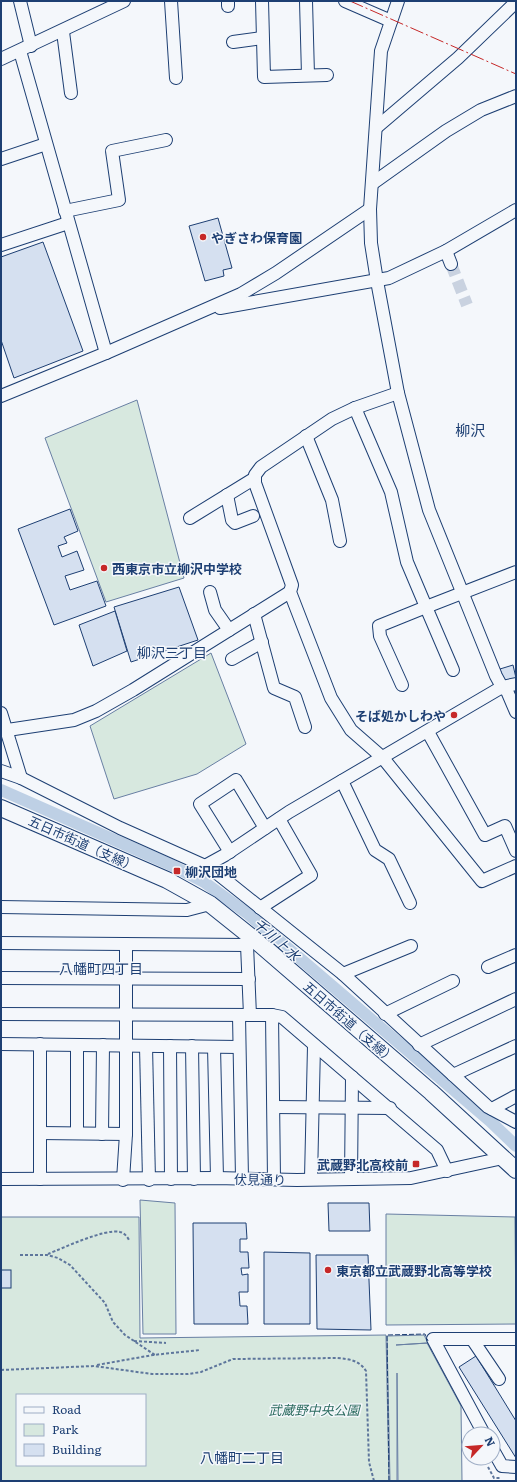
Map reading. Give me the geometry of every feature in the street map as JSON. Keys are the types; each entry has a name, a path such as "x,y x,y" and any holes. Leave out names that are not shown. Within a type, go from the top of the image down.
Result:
{"main road":[{"name":"五日市街道（支線）","path":"1,808 167,880 210,904 251,942 458,1116 509,1156 516,1170"}],"street":[{"path":"20,1 31,46"},
{"path":"1,59 63,32 124,1"},
{"path":"171,1 176,78"},
{"path":"262,1 264,77 327,75"},
{"path":"306,1 308,76"},
{"path":"345,1 391,21"},
{"path":"398,1 381,51 377,126 370,209 372,243 377,281 398,393 429,510 502,687 507,691 516,712"},
{"path":"377,126 458,58 516,2"},
{"path":"63,32 72,93"},
{"path":"233,42 262,38"},
{"path":"20,51 106,353"},
{"path":"372,183 446,131 475,113 516,96"},
{"path":"1,245 67,217 119,200 112,151 166,140"},
{"path":"1,159 46,144"},
{"path":"1,396 106,353 241,294 370,209"},
{"path":"204,311 389,278 446,251 516,210"},
{"path":"446,251 451,264"},
{"path":"398,393 355,408 332,419 261,466 255,478 255,483 292,585 290,592 331,698 351,730 383,758 482,881 516,866"},
{"path":"355,408 392,492 407,562 453,670"},
{"path":"306,436 332,500 340,541"},
{"path":"190,518 255,478"},
{"path":"227,495 232,520 235,523 253,516"},
{"path":"402,685 380,636 379,626 516,572"},
{"path":"210,592 215,610 229,630"},
{"path":"4,730 74,720 96,711 133,690 290,592"},
{"path":"254,614 274,688 296,697 305,727"},
{"path":"232,659 262,642"},
{"path":"205,866 230,852 265,828 342,781 428,732 502,687 516,684"},
{"path":"1,713 4,730 21,778"},
{"path":"428,732 485,835 505,826 516,850"},
{"path":"1,771 21,778 120,828 205,866 218,874 343,974 419,1045 492,1109 516,1122"},
{"path":"230,852 200,804 236,780 265,828"},
{"path":"342,781 375,850 388,859 410,904"},
{"path":"260,908 311,875 284,816"},
{"path":"1,907 180,910 196,909 210,904"},
{"path":"1,943 126,944 251,942 249,979 239,1047 242,1178"},
{"path":"123,1180 126,1134 126,944"},
{"path":"343,974 411,946"},
{"path":"488,967 516,955"},
{"path":"1,978 249,979"},
{"path":"385,1014 453,981"},
{"path":"419,1045 516,999"},
{"path":"1,1014 272,1015 282,1017 314,1046 390,1108 438,1150 447,1171"},
{"path":"272,1015 274,1179"},
{"path":"1,1044 239,1047"},
{"path":"40,1044 40,1179"},
{"path":"77,1045 77,1133"},
{"path":"102,1134 103,1045"},
{"path":"146,1046 149,1180"},
{"path":"170,1046 170,1179"},
{"path":"192,1046 194,1178"},
{"path":"214,1046 217,1178"},
{"path":"311,1178 314,1108 314,1046"},
{"path":"453,1075 516,1046"},
{"path":"352,1077 352,1179"},
{"path":"492,1109 516,1096"},
{"path":"274,1107 390,1108"},
{"path":"40,1133 126,1134"},
{"name":"伏見通り","path":"1,1179 149,1180 194,1178 411,1178 509,1156"},
{"path":"480,1426 433,1339 516,1339"},
{"path":"472,1339 499,1379"},
{"path":"501,1464 502,1466 516,1467"}],"path":[{"path":"47,1255 92,1236 110,1232 119,1231 126,1235 130,1240"},
{"path":"20,1255 47,1255 58,1258 70,1265 105,1303 113,1322 125,1335 155,1355"},
{"path":"133,1341 166,1343"},
{"path":"1,1370 94,1366 155,1355 200,1350"},
{"path":"94,1366 152,1374 188,1374 201,1372 233,1359 337,1358 357,1362 366,1371 369,1462 374,1481"}],"green space":[{"path":"137,400 184,578 106,602 45,438"},
{"path":"211,653 246,744 197,774 114,799 90,726"},
{"path":"140,1200 175,1203 176,1334 143,1334"},
{"path":"386,1214 515,1217 516,1324 386,1325"},
{"name":"武蔵野中央公園","path":"1,1217 139,1217 140,1338 386,1335 389,1481 1,1481"},
{"path":"424,1335 461,1406 462,1481 398,1481 397,1373 397,1481 390,1481 387,1336"}],"building":[{"path":"218,218 232,268 223,270 224,276 205,281 189,226"},
{"path":"43,242 83,351 14,378 1,340 1,257"},
{"path":"70,509 78,531 64,537 67,543 58,546 62,557 77,551 84,570 65,576 70,590 97,581 106,606 54,625 18,529"},
{"path":"179,587 198,640 131,662 114,607"},
{"path":"115,611 127,651 93,666 79,625"},
{"path":"513,665 516,678 504,682 500,669"},
{"path":"328,1203 369,1203 370,1231 329,1231"},
{"path":"193,1223 246,1223 247,1239 240,1239 240,1252 248,1252 249,1268 241,1268 242,1275 248,1274 248,1292 239,1292 240,1306 247,1306 248,1324 194,1324"},
{"path":"264,1252 310,1253 310,1324 264,1324"},
{"path":"316,1255 368,1255 371,1330 317,1329"},
{"path":"1,1270 11,1270 11,1288 1,1288"},
{"path":"476,1356 516,1421 516,1458 501,1434 501,1426 496,1426 459,1367"}],"waterway":[{"name":"千川上水","path":"1,790 171,865 204,882 248,914 490,1121 516,1146"}],"tunnel":[{"path":"451,264 467,305"}],"fence":[{"path":"389,1481 387,1335 425,1334 428,1341"}],"power":[{"path":"350,1 516,74"}],"place":[{"name":"やぎさわ保育園","path":"203,237"},
{"name":"西東京市立柳沢中学校","path":"104,568"},
{"name":"そば処かしわや","path":"454,715"},
{"name":"柳沢団地","path":"177,871"},
{"name":"武蔵野北高校前","path":"416,1164"},
{"name":"東京都立武蔵野北高等学校","path":"328,1270"}],"district":[{"name":"柳沢","path":"470,429"},
{"name":"柳沢三丁目","path":"172,652"},
{"name":"八幡町四丁目","path":"101,968"},
{"name":"八幡町二丁目","path":"242,1457"}]}
